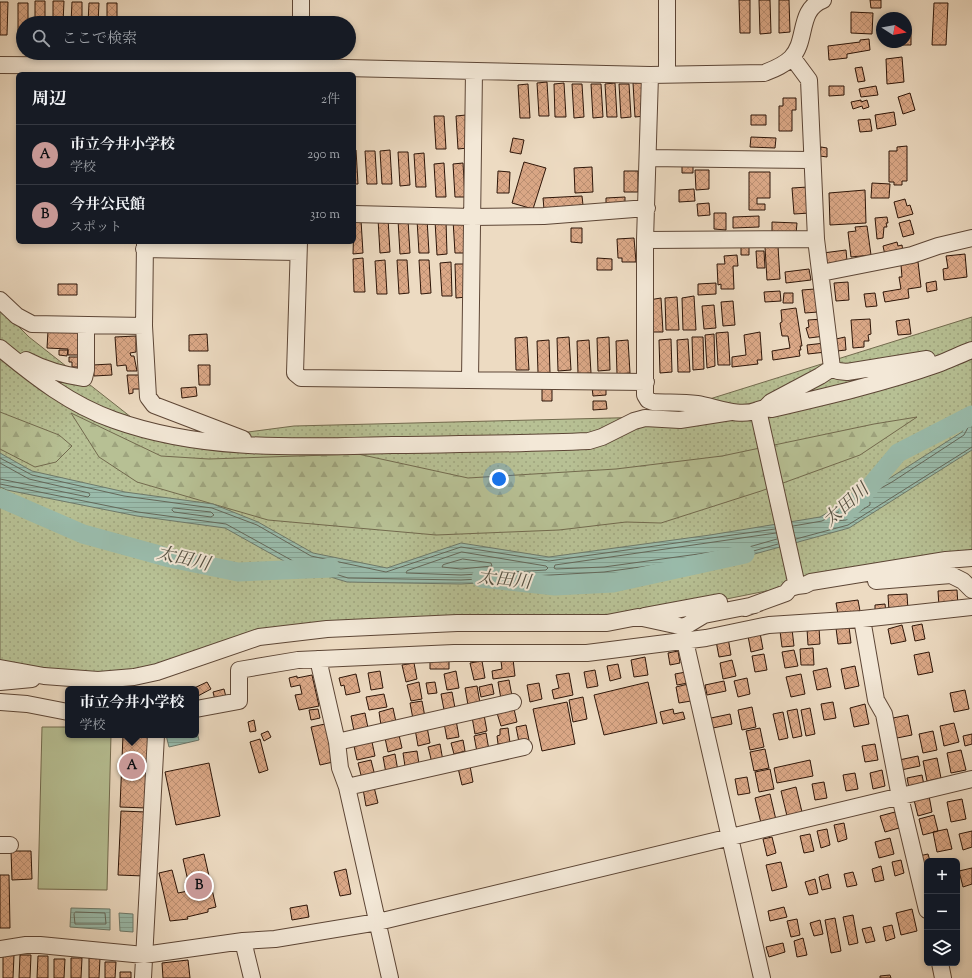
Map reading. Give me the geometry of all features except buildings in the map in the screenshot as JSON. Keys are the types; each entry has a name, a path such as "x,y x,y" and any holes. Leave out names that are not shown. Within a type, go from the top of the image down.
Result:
{"street":[{"path":"301,0 301,16"},
{"path":"667,74 668,0"},
{"path":"0,65 147,70 223,70 300,65 650,74 764,73 779,67 792,57 799,45 807,15 816,3 823,0"},
{"path":"792,57 809,80 811,160 816,240 832,368"},
{"path":"470,380 474,70"},
{"path":"650,74 645,240 645,395 648,400 653,402 697,404 731,412 761,412 772,408 832,395 893,379 972,350"},
{"path":"648,158 811,160"},
{"path":"356,214 472,217 544,216 646,208"},
{"path":"821,273 912,255 938,246 972,238"},
{"path":"645,240 816,240"},
{"path":"255,445 251,441 227,434 154,405 148,397 144,326 144,246 299,247 295,373 302,378 646,382"},
{"path":"0,300 17,316 32,324 144,326"},
{"path":"2,349 7,348 43,369 68,376 84,378 86,370 86,326"},
{"path":"2,349 20,365 70,400 114,420 154,432 208,443 286,447 589,441 602,437 634,421 645,418 680,420 731,412"},
{"path":"832,368 838,371 847,372 938,357 953,357"},
{"path":"761,412 771,402 832,368"},
{"path":"761,412 797,585"},
{"path":"0,668 44,676 98,680 134,677 157,672 259,637 293,632 457,623 607,623 818,581 946,560 972,558"},
{"path":"685,641 712,621 786,593 797,585 810,588 937,575 951,576 963,581 972,590"},
{"path":"638,617 684,628 704,615 754,605"},
{"path":"199,708 239,701 239,670 298,660 454,653 587,652 685,641 769,625 862,619 972,607"},
{"path":"862,619 876,700 884,714 900,797 924,897"},
{"path":"685,641 762,978"},
{"path":"318,659 337,742 340,768 347,787 390,978"},
{"path":"0,682 21,681 44,676 58,685 65,687"},
{"path":"0,702 27,704 65,711"},
{"path":"337,742 513,702"},
{"path":"143,978 156,738"},
{"path":"347,787 524,747"},
{"path":"0,949 26,944 144,955 243,941 275,939 378,922 972,779"},
{"path":"243,941 252,978"},
{"path":"941,966 943,978"}],"green space":[{"path":"0,308 29,337 164,443 294,426 652,417 972,317 972,564 811,582 607,623 249,640 134,677 0,679"},
{"path":"0,412 59,435 72,446 56,462 35,467 0,449"},
{"path":"71,413 161,456 209,459 358,454 468,478 616,469 722,456 874,424 917,417 860,455 761,491 661,523 626,522 559,530 436,535 268,520 137,482 99,457"},
{"path":"42,727 65,727 65,738 111,738 107,890 38,889"}],"water":[{"path":"972,411 972,450 849,528 751,555 605,576 461,584 347,582 291,565 225,528 137,516 7,490 0,487 0,453 32,471 125,492 213,504 258,522 313,553 387,568 461,543 549,557 710,535 820,517 890,478 962,432"},
{"path":"167,738 198,738 199,740 169,747"},
{"path":"71,908 110,909 110,930 70,927"},
{"path":"119,913 133,914 133,932 120,931"}],"waterway":[{"name":"太田川","path":"848,510 863,495 898,453 972,415"},
{"name":"太田川","path":"0,498 83,534 170,558 238,572 331,568"},
{"name":"太田川","path":"481,578 555,586 613,583 745,554"}],"place":[{"name":"市立今井小学校","path":"132,766"},
{"name":"今井公民館","path":"199,886"}]}
